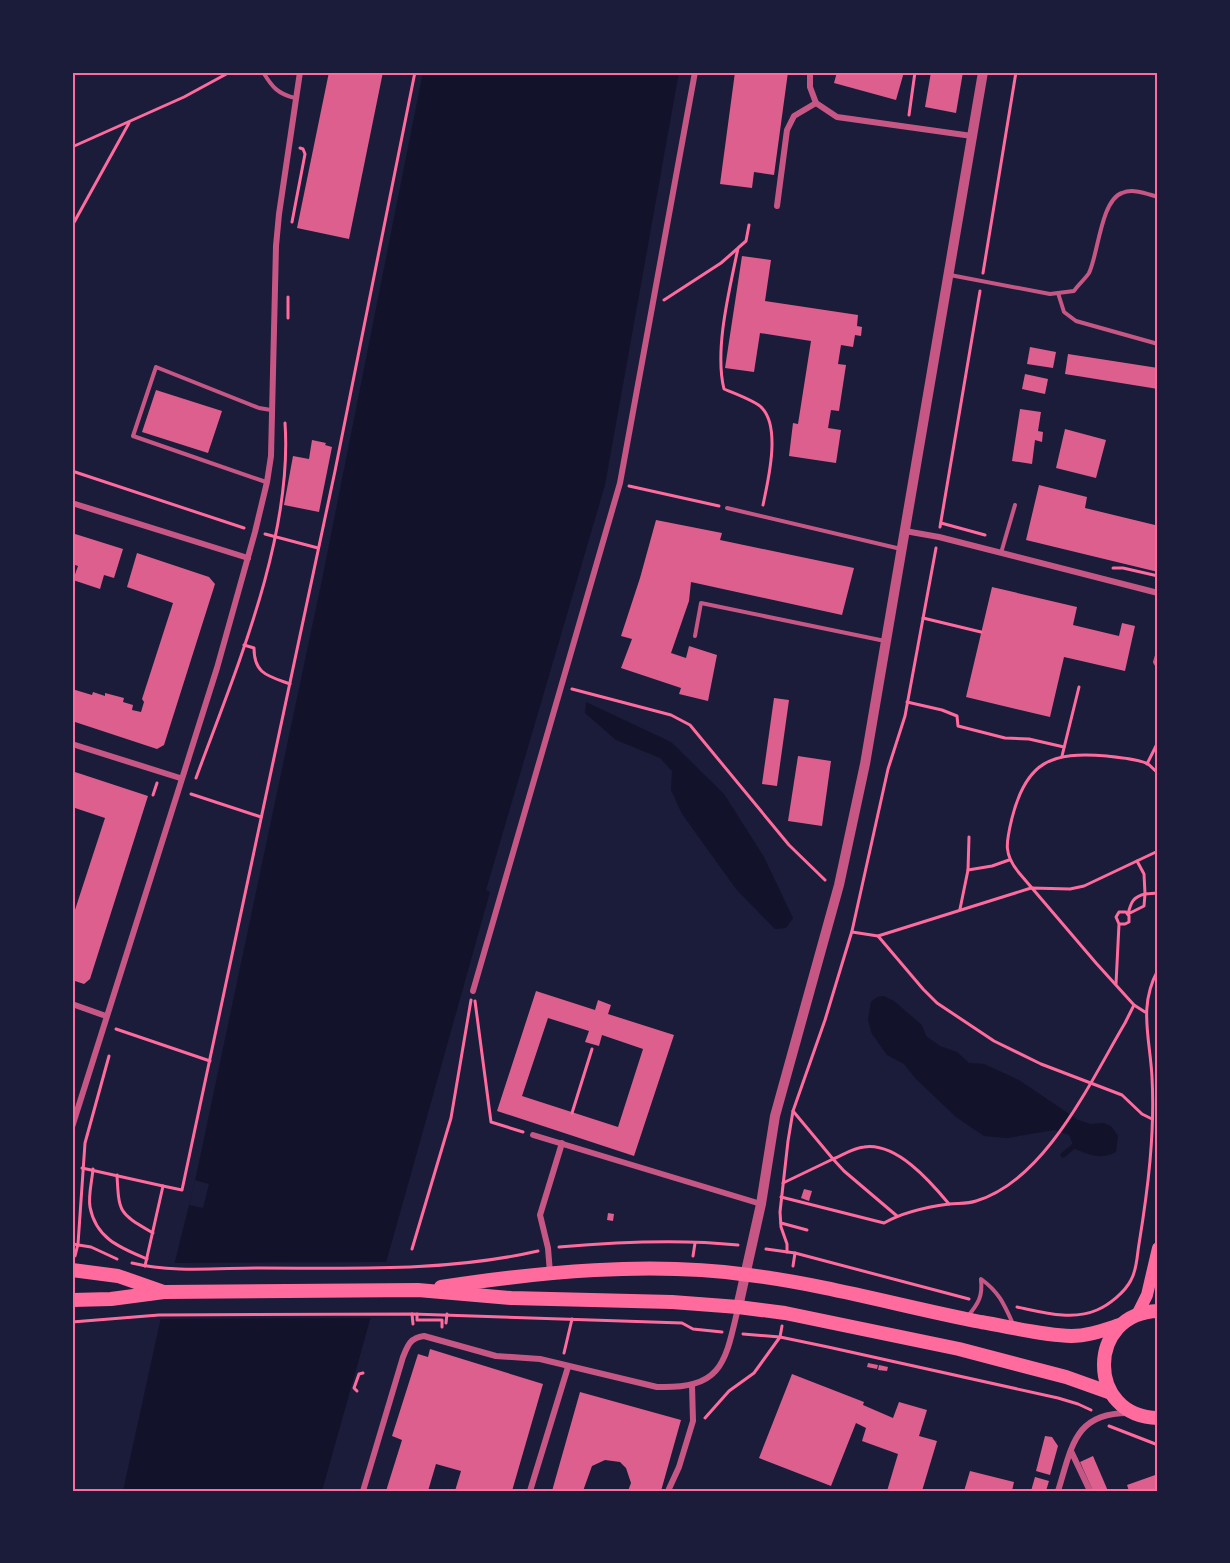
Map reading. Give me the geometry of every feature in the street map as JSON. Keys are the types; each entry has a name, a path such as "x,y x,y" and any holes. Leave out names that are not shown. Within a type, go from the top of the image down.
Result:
{"highway":[{"path":"72,1270 118,1276 164,1292"},
{"path":"418,1290 509,1277 550,1274 692,1270 746,1274 805,1283 966,1319 1072,1336 1099,1332 1120,1325 1137,1315 1158,1311"},
{"path":"72,1300 111,1299 164,1292 418,1290 511,1298 672,1302 738,1307 785,1312 1000,1358 1112,1393"},
{"path":"1120,1325 1109,1340 1104,1358 1105,1376 1112,1393 1124,1407 1150,1418"}],"main road":[{"path":"1137,1315 1146,1295 1158,1248"}],"street":[{"path":"72,1127 180,778 217,668 267,482 271,456 276,246 300,72"},
{"path":"473,991 563,687 620,483 695,72"},
{"path":"810,72 810,87 816,103 837,117 972,136"},
{"path":"363,1491 408,1342 416,1337 424,1336 496,1356 540,1359 657,1387 692,1385 703,1381 720,1368 725,1358 761,1204 775,1116 837,892 864,764 950,275 983,72"},
{"path":"777,206 787,130 794,116 816,103"},
{"path":"72,503 248,558"},
{"path":"905,531 939,537 1158,593"},
{"path":"72,744 180,778"},
{"path":"72,1005 106,1016"},
{"path":"533,1135 761,1204"},
{"path":"550,1274 548,1248 540,1215 562,1143"},
{"path":"530,1491 568,1367"},
{"path":"668,1491 679,1467 693,1421 692,1385"},
{"path":"1058,1491 1075,1438 1098,1416 1114,1413 1150,1418"},
{"path":"1070,1450 1090,1491"}],"lane":[{"path":"263,72 273,88 282,95 296,98"},
{"path":"950,275 1050,294 1074,291 1088,273 1113,199 1121,193 1137,191 1158,197"},
{"path":"1058,293 1064,312 1076,321 1158,344"},
{"path":"267,482 133,436 156,367 259,408 271,410"},
{"path":"1001,553 1015,505"},
{"path":"727,508 902,550"},
{"path":"695,636 701,603 886,641"},
{"path":"1158,652 1155,662 1158,667"},
{"path":"966,1319 980,1301 981,1279 993,1288 1004,1305 1014,1328"}],"path":[{"path":"72,147 184,97 230,72"},
{"path":"82,1168 182,1190 290,684 415,72"},
{"path":"907,126 915,72"},
{"path":"787,1252 781,1222 781,1197 793,1111 825,1020 852,932 892,752 907,702 939,537 1016,72"},
{"path":"72,226 130,121"},
{"path":"289,145 303,149 305,154 291,227"},
{"path":"653,304 670,297 721,263 746,241 749,225"},
{"path":"738,248 725,314 721,376 724,389 762,406 770,421 772,457 761,517"},
{"path":"287,325 288,292"},
{"path":"194,784 244,645 268,566 286,458 285,417"},
{"path":"72,471 255,531"},
{"path":"620,483 727,508"},
{"path":"274,536 318,548"},
{"path":"923,618 981,632"},
{"path":"244,645 254,648 256,663 260,669 269,676 290,684"},
{"path":"563,687 671,716 690,725 789,845 837,892"},
{"path":"1062,756 1080,687"},
{"path":"907,702 957,716 958,726 1005,738 1029,739 1064,747"},
{"path":"1147,764 1158,742"},
{"path":"1145,1012 1134,1005 1031,888 1009,860 1006,840 1016,803 1025,781 1034,771 1062,756 1087,754 1147,764 1158,773"},
{"path":"191,794 261,817"},
{"path":"960,909 968,870 969,837"},
{"path":"852,932 878,936 1031,888 1070,889 1084,886 1158,851"},
{"path":"968,870 992,866 1009,860"},
{"path":"1128,914 1143,906 1144,874 1137,861"},
{"path":"1119,924 1130,920 1128,914 1131,902 1136,897 1158,893"},
{"path":"1116,984 1119,924 1116,917 1119,912 1124,911 1128,914"},
{"path":"878,936 937,1003 994,1041 1041,1064 1122,1095 1142,1114 1152,1119"},
{"path":"1004,1305 1067,1316 1097,1310 1113,1299 1131,1280 1144,1214 1152,1119 1151,1064 1145,1012 1153,980 1158,970"},
{"path":"473,991 491,1122 533,1135"},
{"path":"412,1249 451,1118 473,991"},
{"path":"781,1197 884,1223 897,1216 949,1204 975,1202 1005,1189 1031,1166 1055,1139 1134,1005"},
{"path":"113,1039 119,1021"},
{"path":"116,1029 210,1060"},
{"path":"573,1113 592,1049"},
{"path":"78,1244 85,1143 110,1050"},
{"path":"793,1111 844,1171 897,1216"},
{"path":"783,1183 863,1147 882,1147 900,1156 949,1204"},
{"path":"93,1169 90,1207 101,1233 119,1247 147,1259"},
{"path":"117,1175 118,1201 126,1217 153,1233"},
{"path":"145,1266 163,1186"},
{"path":"781,1222 807,1230"},
{"path":"695,1243 787,1252 980,1301"},
{"path":"72,1244 90,1247 118,1260"},
{"path":"127,1262 170,1268 388,1268"},
{"path":"412,1314 413,1323"},
{"path":"417,1314 417,1320 441,1320 442,1328"},
{"path":"72,1322 159,1315 447,1314 682,1323 693,1329 780,1337 1058,1398 1066,1377"},
{"path":"446,1323 447,1314"},
{"path":"568,1367 564,1351 572,1320"},
{"path":"701,1423 729,1391 754,1373 780,1337"},
{"path":"357,1391 354,1388 356,1381 359,1374 363,1373"}],"shaded area":[{"path":"423,72 679,72 605,485 486,890 490,892 322,1491 123,1491 160,1322 195,1181 323,575"},
{"path":"586,702 671,742 724,794 764,857 793,918 786,928 775,929 736,889 682,814 671,790 672,771 660,758 616,740 585,713"},
{"path":"884,996 894,1001 922,1025 926,1036 940,1046 957,1052 969,1063 984,1064 1019,1080 1078,1120 1111,1126 1118,1136 1116,1152 1100,1156 1086,1153 1075,1149 1069,1135 1054,1130 1007,1138 984,1136 956,1117 915,1078 904,1064 887,1055 872,1034 868,1020 871,1002 877,997"}],"pier":[{"path":"195,1180 209,1184 203,1208 189,1205"},
{"path":"390,1262 374,1318 158,1319 171,1263"}],"building":[{"path":"329,72 383,72 349,239 297,228"},
{"path":"735,72 788,72 774,175 754,172 752,188 720,184"},
{"path":"837,72 904,72 896,100 834,83"},
{"path":"931,72 963,72 956,113 925,107"},
{"path":"742,256 771,260 765,301 858,315 857,326 862,327 861,336 855,335 853,347 841,345 838,364 846,365 839,411 831,410 828,428 841,430 836,463 789,456 793,423 798,424 811,341 760,333 754,372 725,368"},
{"path":"1030,347 1056,352 1053,368 1027,364"},
{"path":"1068,354 1158,368 1158,389 1065,374"},
{"path":"1025,374 1048,379 1045,394 1022,389"},
{"path":"156,390 222,411 208,453 142,432"},
{"path":"1020,409 1041,412 1038,431 1043,432 1042,442 1035,440 1032,464 1012,461"},
{"path":"1065,429 1106,440 1096,478 1056,468"},
{"path":"312,440 332,447 319,512 284,505 293,456 309,459"},
{"path":"1039,485 1087,497 1085,508 1155,525 1158,517 1158,572 1026,540"},
{"path":"656,520 722,533 720,540 854,568 842,615 691,582 689,601 671,653 686,658 689,646 717,655 708,701 679,694 681,688 621,668 632,639 621,636"},
{"path":"72,533 123,549 114,578 104,575 100,589 73,580 78,566 72,564"},
{"path":"137,553 209,577 215,584 164,745 157,749 72,721 72,689 92,695 93,692 105,696 105,693 124,698 123,702 133,705 132,710 141,712 144,702 142,699 173,603 127,587"},
{"path":"992,587 1077,607 1073,625 1119,636 1122,623 1135,626 1125,671 1064,657 1050,717 966,697"},
{"path":"774,698 789,700 777,786 762,784"},
{"path":"798,756 831,761 822,826 788,821"},
{"path":"72,771 148,796 90,979 84,984 72,980 72,919 105,818 72,807"},
{"path":"536,991 595,1010 598,1000 611,1005 608,1014 674,1035 634,1156 497,1111","holes":["548,1018 589,1031 585,1042 599,1046 602,1035 643,1049 618,1127 522,1096"]},
{"path":"804,1189 812,1191 809,1201 801,1198"},
{"path":"608,1213 614,1214 613,1221 607,1220"},
{"path":"430,1349 543,1384 512,1491 455,1491 461,1471 436,1464 428,1491 386,1491 402,1440 392,1436 418,1354 428,1357"},
{"path":"868,1363 878,1365 877,1369 867,1367"},
{"path":"879,1365 888,1367 887,1371 878,1370"},
{"path":"792,1374 864,1402 863,1405 893,1418 899,1402 927,1410 919,1436 937,1441 922,1491 887,1491 898,1454 862,1441 866,1428 856,1423 831,1486 759,1458"},
{"path":"580,1392 681,1420 661,1491 628,1491 631,1483 626,1468 620,1462 605,1460 592,1466 583,1491 552,1491"},
{"path":"1045,1436 1052,1437 1058,1446 1050,1475 1036,1471"},
{"path":"1093,1456 1108,1491 1093,1491 1080,1462"},
{"path":"970,1471 1014,1482 1012,1491 964,1491"},
{"path":"1158,1474 1158,1491 1129,1491 1127,1485"},
{"path":"1035,1477 1049,1481 1046,1491 1031,1491"}],"waterway":[{"path":"1063,1155 1074,1146"}]}
